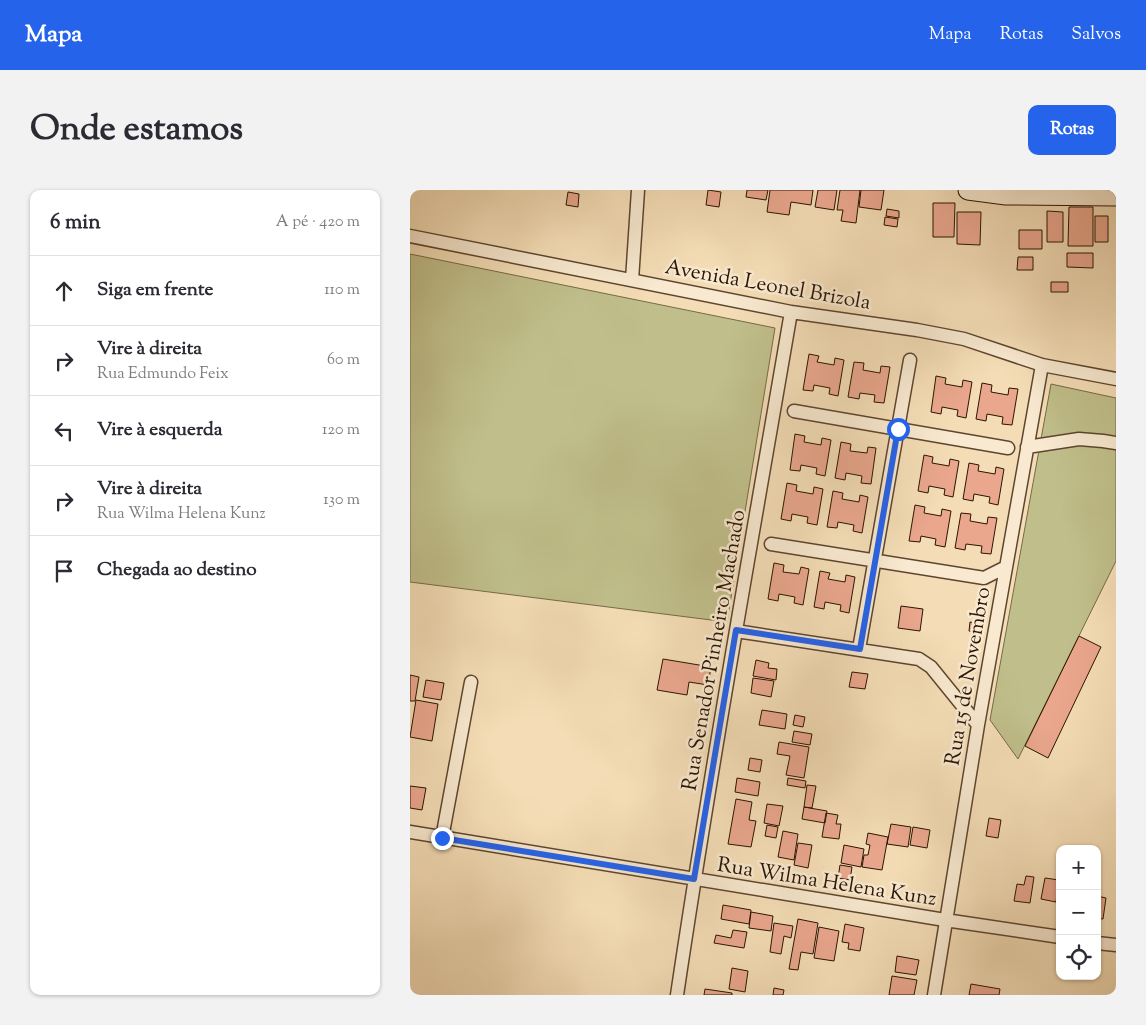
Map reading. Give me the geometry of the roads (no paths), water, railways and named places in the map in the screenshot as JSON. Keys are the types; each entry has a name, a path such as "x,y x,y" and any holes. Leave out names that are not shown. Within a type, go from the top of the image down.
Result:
{"street":[{"path":"632,280 638,190"},
{"path":"968,190 1006,195 1116,196"},
{"name":"Avenida Leonel Brizola","path":"410,236 791,312 917,330 964,339 1042,365 1116,379"},
{"name":"Rua Senador Pinheiro Machado","path":"677,995 694,879 791,312"},
{"path":"860,649 910,360"},
{"name":"Rua 15 de Novembro","path":"934,995 978,725 1042,365"},
{"path":"794,411 1008,448"},
{"path":"1028,447 1079,439 1103,440 1116,443"},
{"path":"771,544 984,578 1006,567"},
{"path":"736,630 919,658 931,667 978,725"},
{"path":"442,838 471,682"},
{"name":"Rua Wilma Helena Kunz","path":"410,832 945,920 1056,936"},
{"path":"1101,943 1116,945"}]}
